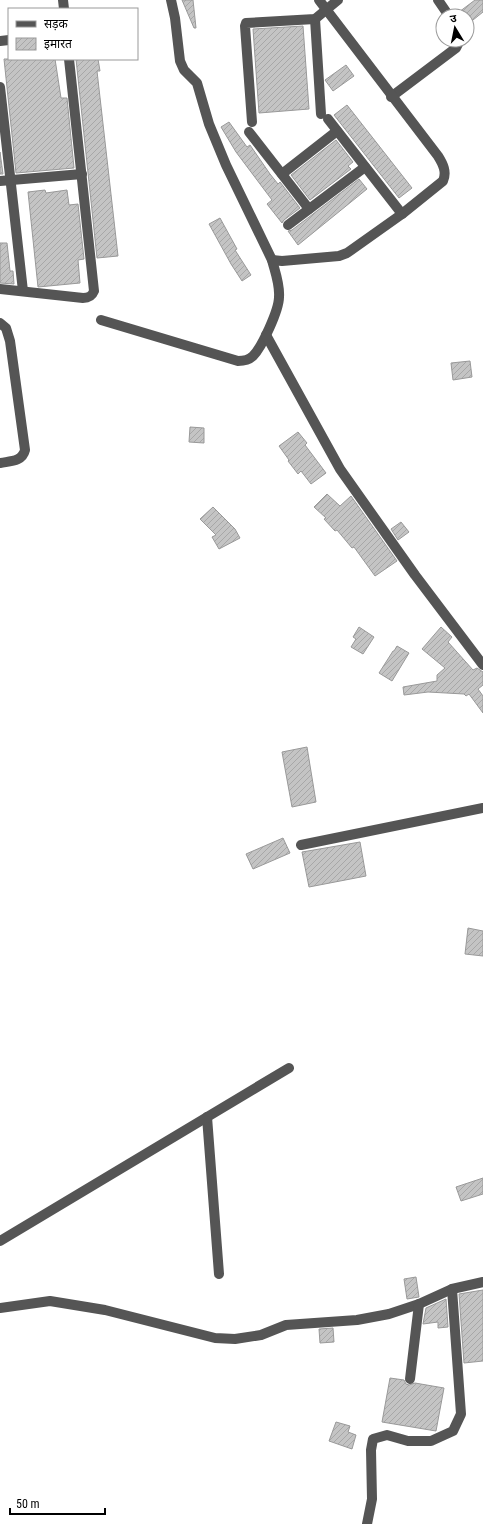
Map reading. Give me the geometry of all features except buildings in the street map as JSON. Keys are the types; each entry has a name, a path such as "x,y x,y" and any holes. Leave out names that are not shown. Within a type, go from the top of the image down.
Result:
{"street":[{"path":"101,320 238,361 253,356 268,331 279,303 279,290 272,260 209,124 197,84 184,70 180,61 175,18 171,0"},
{"path":"272,260 282,261 339,256 347,253 402,214 443,181 445,172 444,165 438,156 391,97 319,0"},
{"path":"252,122 246,23 315,19 338,0"},
{"path":"315,19 325,117 402,214"},
{"path":"391,97 456,48"},
{"path":"0,289 83,298 88,298 92,295 94,290 69,60"},
{"path":"0,88 5,181 23,291"},
{"path":"282,174 337,131"},
{"path":"249,132 309,209"},
{"path":"288,225 365,167"},
{"path":"5,181 82,174"},
{"path":"0,323 6,328 10,341 25,450 23,457 20,459 0,463"},
{"path":"268,331 340,469 415,575 483,665"},
{"path":"301,845 483,808"},
{"path":"0,1241 288,1068"},
{"path":"206,1117 219,1274"},
{"path":"0,1308 50,1301 105,1310 215,1338 235,1339 260,1335 286,1325 357,1320 389,1314 419,1304 452,1289 483,1282"},
{"path":"367,1524 372,1499 371,1450 373,1439 387,1435 408,1442 431,1441 453,1431 461,1414 452,1289"},
{"path":"410,1379 419,1304"}]}
